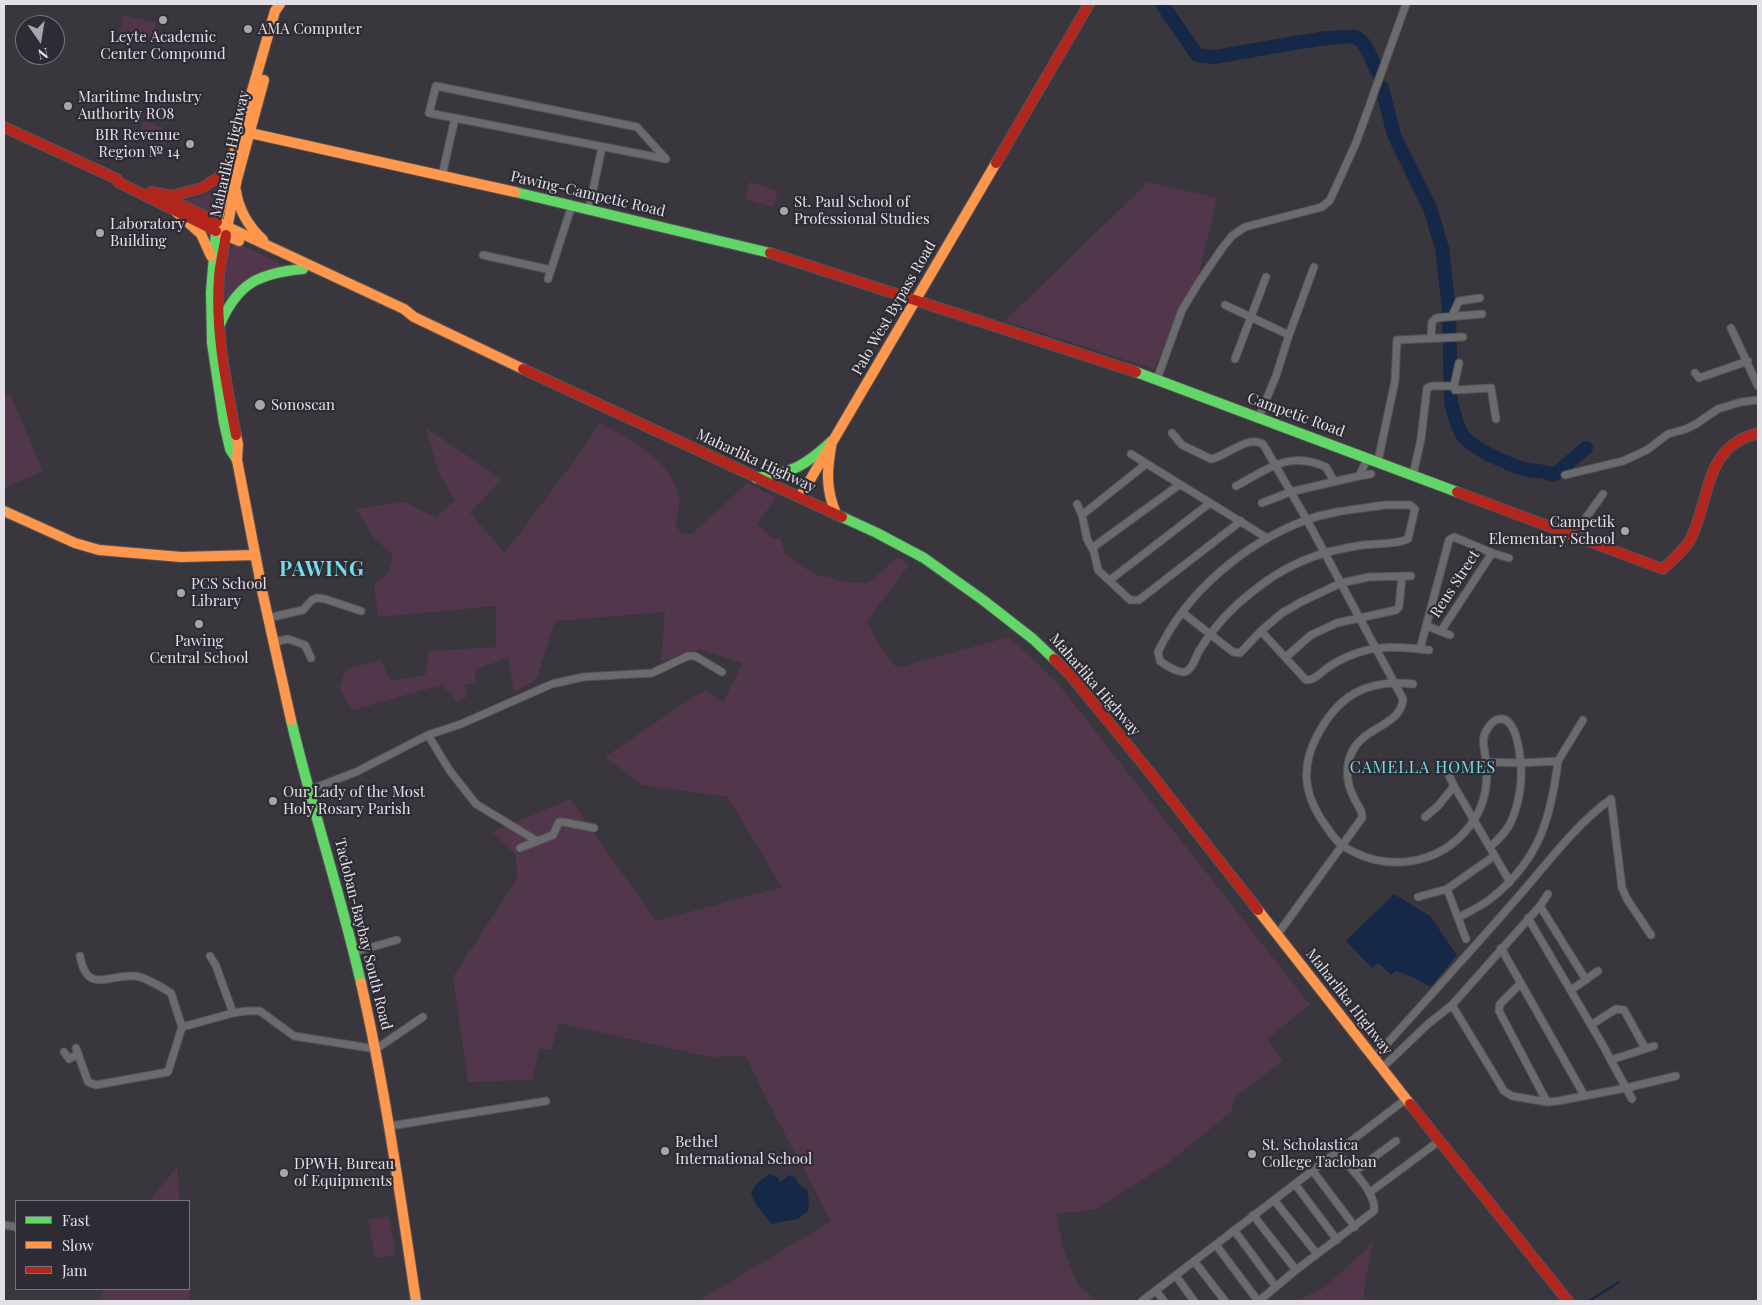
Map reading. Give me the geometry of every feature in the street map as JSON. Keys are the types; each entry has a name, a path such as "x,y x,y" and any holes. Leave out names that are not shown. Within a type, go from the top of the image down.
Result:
{"main road":[{"name":"Maharlika Highway","path":"221,228 250,134 280,12 280,4"},
{"name":"Maharlika Highway","path":"221,228 233,157 275,11 280,4"},
{"name":"Palo West Bypass Road","path":"800,497 1089,4"},
{"path":"4,127 117,179 118,182 172,208 221,228"},
{"name":"Pawing-Campetic Road","path":"250,134 572,205 762,250 915,301"},
{"path":"151,192 172,196 204,187 220,178 233,157"},
{"path":"117,179 121,178 151,192 221,228"},
{"path":"237,179 236,192 239,206 245,219 256,234 273,248"},
{"path":"172,208 201,232 209,246 213,262"},
{"name":"Maharlika Highway","path":"221,228 273,248 404,309 414,317 877,533 924,558 1033,639 1072,677 1148,770 1439,1141 1568,1301"},
{"name":"Maharlika Highway","path":"221,228 402,315 414,317"},
{"name":"Tacloban-Baybay South Road","path":"221,228 213,262 210,318 213,355 226,432 230,449 237,460"},
{"name":"Tacloban-Baybay South Road","path":"221,228 221,349 238,444 237,460 273,642 308,790 354,952 376,1049 390,1126 416,1301"},
{"path":"220,324 228,306 247,284 272,272 303,269"},
{"name":"Campetic Road","path":"915,301 1157,380 1413,475 1577,530 1663,569 1684,548 1692,536 1708,479 1720,456 1736,441 1758,433"},
{"path":"756,478 780,475 797,470 812,460 832,441"},
{"path":"832,441 826,483 836,514"},
{"path":"4,511 75,543 99,550 181,557 255,556"}],"street":[{"path":"1157,380 1182,310 1190,294 1232,236 1245,227 1322,206 1330,200 1356,143 1406,4"},
{"path":"436,86 637,127 666,159 602,147 429,113 436,86"},
{"path":"442,176 455,118"},
{"path":"589,209 602,147"},
{"path":"548,279 572,205"},
{"path":"483,255 551,270"},
{"path":"1259,417 1276,376 1314,267"},
{"path":"1235,359 1266,277"},
{"path":"1449,316 1459,301 1480,298"},
{"path":"1225,305 1289,335"},
{"path":"1431,338 1433,321 1439,317 1482,314"},
{"path":"1731,328 1758,384"},
{"path":"1359,476 1373,459 1395,381 1396,340 1463,337"},
{"path":"1695,372 1699,378 1748,361"},
{"path":"1451,386 1459,363"},
{"path":"1413,475 1421,439 1427,388 1432,386 1451,386 1454,390 1491,388 1496,419"},
{"path":"1565,475 1623,461 1647,450 1668,434 1696,424 1718,409 1741,402 1758,400"},
{"path":"1172,433 1182,445 1211,459 1221,456 1249,441 1259,441 1263,444 1307,520 1402,695 1403,703 1393,719 1368,732 1356,745 1350,758 1347,772 1349,787 1363,816 1277,935"},
{"path":"1131,454 1267,538"},
{"path":"1236,486 1284,461 1298,459 1320,464 1330,471 1334,480"},
{"path":"1082,515 1146,464"},
{"path":"1262,503 1290,492 1334,480 1371,474"},
{"path":"1092,548 1179,485"},
{"path":"1577,530 1603,494"},
{"path":"1110,580 1210,503"},
{"path":"1076,504 1082,515 1087,539 1092,548 1098,570 1130,600 1138,600 1241,521"},
{"path":"1410,504 1415,509 1408,539 1344,547 1323,552 1290,566 1254,590 1231,611 1210,635 1197,654 1190,669 1186,672 1182,672 1160,661 1158,652 1163,641 1197,595 1217,575 1267,538 1307,520 1385,505 1410,504"},
{"path":"1420,649 1449,540 1454,537 1509,558"},
{"name":"Reus Street","path":"1441,630 1492,553"},
{"path":"1286,657 1311,635 1337,622 1396,610 1399,607 1402,576"},
{"path":"1183,613 1233,652 1240,653 1282,613 1341,583 1369,578 1410,576"},
{"path":"268,618 300,612 315,598 361,611"},
{"path":"1427,626 1450,635"},
{"path":"1261,631 1306,680 1311,680 1341,660 1358,652 1376,647 1429,650"},
{"path":"273,642 288,639 305,645 310,658"},
{"path":"308,790 356,772 428,735 461,724 552,684 583,677 652,672 688,656 695,656 722,672"},
{"path":"1414,684 1396,682 1381,683 1369,687 1347,698 1331,714 1313,744 1308,761 1306,779 1310,797 1318,816 1343,846 1379,861 1416,861 1447,848 1461,836 1474,820 1482,802 1486,787 1486,762 1482,740 1486,731 1496,719 1504,719 1510,722 1515,732 1521,763 1521,780 1514,815 1500,838 1490,847"},
{"path":"1458,918 1493,897 1510,882 1523,868 1535,849 1546,823 1554,796 1558,760 1582,720"},
{"path":"428,735 450,771 476,804 537,841"},
{"path":"1486,762 1521,763 1558,760"},
{"path":"1446,769 1510,882"},
{"path":"1425,817 1438,806 1454,786"},
{"path":"1374,1058 1486,934 1555,852 1589,817 1611,799 1622,888 1627,899 1651,935"},
{"path":"520,848 553,835 559,822 594,828"},
{"path":"1418,897 1447,889 1494,856"},
{"path":"1447,889 1466,938"},
{"path":"1382,1068 1428,1024 1452,1005 1540,906 1548,894"},
{"path":"1540,906 1586,980"},
{"path":"1528,918 1632,1099"},
{"path":"354,952 397,940"},
{"path":"1501,948 1584,1095"},
{"path":"64,1052 69,1059 77,1051 87,1079 92,1085 168,1072 182,1028 171,993 136,976 96,980 88,977 82,969 80,956"},
{"path":"210,956 216,966 233,1013"},
{"path":"1571,990 1598,971"},
{"path":"1520,983 1500,1004 1499,1011 1547,1102"},
{"path":"1452,1005 1504,1091 1512,1096 1547,1102 1626,1088 1676,1076"},
{"path":"1591,1025 1616,1009 1624,1010 1645,1048"},
{"path":"182,1028 233,1013 260,1011 294,1036 376,1049 423,1017"},
{"path":"1611,1060 1654,1046"},
{"path":"1142,1301 1406,1099"},
{"path":"390,1126 546,1101"},
{"path":"1354,1172 1396,1141"},
{"path":"1369,1193 1439,1141"},
{"path":"1216,1245 1258,1301 1276,1288 1296,1270 1374,1212 1374,1202 1369,1193 1336,1152"},
{"path":"1312,1170 1355,1226"},
{"path":"1295,1184 1337,1240"},
{"path":"1274,1200 1317,1254"},
{"path":"1253,1215 1296,1270"},
{"path":"1234,1230 1276,1288"},
{"path":"1194,1261 1225,1301"},
{"path":"1176,1276 1194,1301"},
{"path":"1156,1291 1164,1301"}],"shaded area":[{"path":"124,15 156,23 152,42 119,34"},
{"path":"145,120 172,133 165,146 138,133"},
{"path":"750,182 778,191 773,207 745,199"},
{"path":"1148,182 1217,198 1197,281 1179,310 1154,369 1005,321"},
{"path":"223,183 215,211 202,211 182,201 204,195"},
{"path":"235,244 239,244 281,265 225,302 224,280 227,262"},
{"path":"10,394 43,471 4,488 4,397"},
{"path":"600,422 648,452 668,472 675,484 679,497 675,524 681,533 692,534 747,483 776,498 757,524 771,537 781,539 785,555 814,574 845,582 868,583 898,557 909,565 867,621 882,650 897,668 1009,637 1056,681 1310,1005 1267,1039 1283,1061 1235,1097 1231,1112 1168,1163 1097,1209 1056,1214 1064,1251 1078,1286 1098,1301 698,1301 831,1221 746,1056 710,1057 559,1023 551,1050 540,1048 532,1080 468,1082 453,977 517,879 516,855 492,832 570,799 656,921 782,887 728,797 642,785 605,757 706,690 723,702 743,663 699,649 661,662 665,612 555,621 536,680 514,692 508,658 485,666 475,672 476,682 464,685 467,697 456,701 441,685 353,710 339,689 346,669 381,660 390,681 425,675 429,651 496,647 496,606 378,617 374,584 388,573 393,555 374,538 356,509 404,502 436,518 455,500 439,474 426,428 502,479 470,513 505,553 583,449"},
{"path":"177,1167 180,1200 150,1200"},
{"path":"389,1216 396,1255 375,1258 368,1220"},
{"path":"1373,1243 1363,1301 1295,1301 1324,1288"},
{"path":"103,1290 189,1290 190,1301 100,1301"}],"water":[{"path":"1394,894 1430,916 1457,955 1431,987 1397,971 1391,975 1379,963 1372,968 1346,941"},
{"path":"769,1174 777,1177 781,1182 789,1175 795,1177 799,1185 807,1190 809,1200 808,1211 798,1219 771,1224 751,1194 755,1185"}],"waterway":[{"path":"1162,4 1197,55 1215,57 1312,40 1348,37 1357,38 1364,44 1377,71"},
{"path":"1382,88 1394,135 1430,208 1442,248 1449,310 1451,403 1463,436 1482,451 1500,460 1524,469 1554,475 1586,448"},
{"path":"1589,1301 1619,1282"}],"traffic: fast":[{"path":"515,192 770,253"},
{"path":"216,231 211,292 212,343 224,423 230,449 237,460"},
{"path":"220,324 234,299 252,283 262,277 303,269"},
{"path":"1136,372 1457,492"},
{"path":"756,478 789,471 814,457 832,441"},
{"path":"842,517 924,558 983,600 1033,639 1054,659"},
{"path":"291,720 345,917 361,983"}],"traffic: slow":[{"path":"239,241 216,231 217,222 233,157 275,11 280,4"},
{"path":"226,233 237,179 264,80"},
{"path":"250,133 515,192"},
{"path":"800,497 996,163"},
{"path":"236,191 239,205 245,218 263,240"},
{"path":"172,208 201,234 211,256"},
{"path":"217,222 404,309 414,317 523,369"},
{"path":"236,435 238,444 237,460 263,595 291,720"},
{"path":"832,441 828,478 830,495 836,514"},
{"path":"4,511 75,543 99,550 181,557 255,555"},
{"path":"1258,910 1410,1104"},
{"path":"361,983 385,1102 416,1301"}],"traffic: jam":[{"path":"996,163 1089,4"},
{"path":"4,127 117,179 118,182 216,231"},
{"path":"151,192 171,196 202,188 219,177 227,165"},
{"path":"177,203 217,222"},
{"path":"226,235 220,266 218,297 222,356 236,435"},
{"path":"770,253 1136,372"},
{"path":"523,369 842,517"},
{"path":"1457,492 1663,569 1691,538 1697,525 1708,484 1720,459 1728,449 1740,440 1758,433"},
{"path":"1054,659 1072,677 1148,770 1258,910"},
{"path":"1410,1104 1568,1301"}],"place":[{"name":"Leyte Academic Center Compound","path":"163,20"},
{"name":"AMA Computer","path":"248,29"},
{"name":"Maritime Industry Authority RO8","path":"68,106"},
{"name":"BIR Revenue Region № 14","path":"190,144"},
{"name":"St. Paul School of Professional Studies","path":"784,211"},
{"name":"Laboratory Building","path":"100,233"},
{"name":"Sonoscan","path":"260,405"},
{"name":"Campetik Elementary School","path":"1625,531"},
{"name":"PCS School Library","path":"181,593"},
{"name":"Pawing Central School","path":"199,624"},
{"name":"Our Lady of the Most Holy Rosary Parish","path":"273,801"},
{"name":"Bethel International School","path":"665,1151"},
{"name":"St. Scholastica College Tacloban","path":"1252,1154"},
{"name":"DPWH, Bureau of Equipments","path":"284,1173"}],"district":[{"name":"PAWING","path":"322,570"},
{"name":"CAMELLA HOMES","path":"1423,768"}]}
